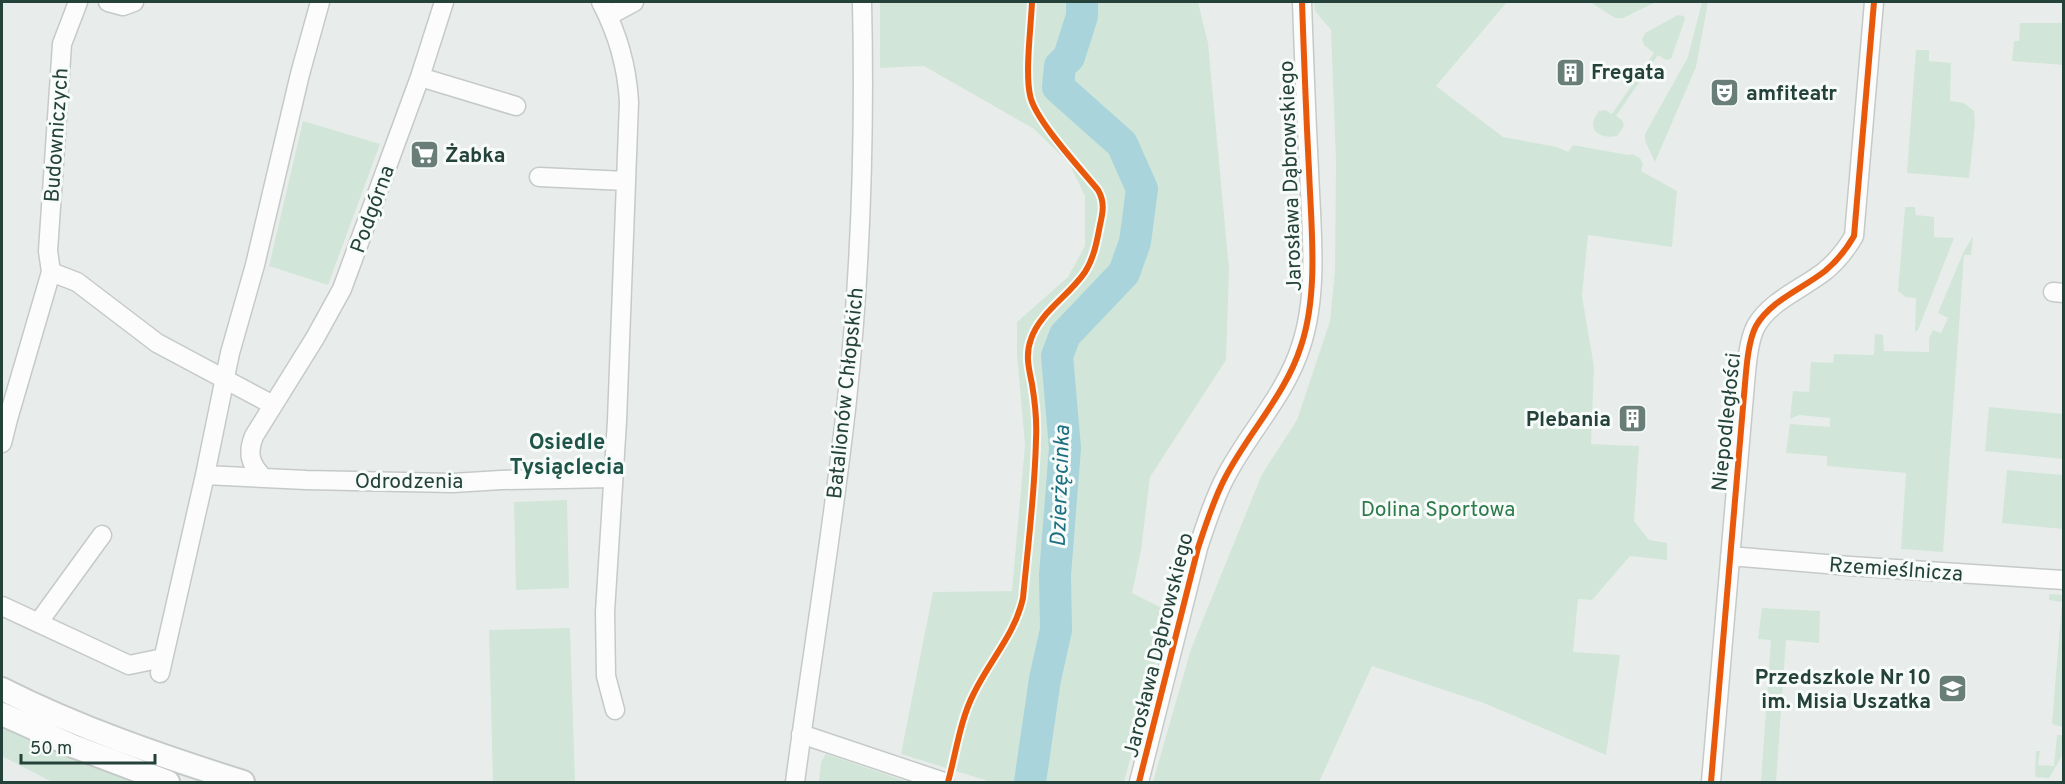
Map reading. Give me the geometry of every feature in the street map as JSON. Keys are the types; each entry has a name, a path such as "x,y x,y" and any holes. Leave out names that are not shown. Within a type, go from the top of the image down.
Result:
{"street":[{"name":"Budowniczych","path":"51,272 48,251 62,44 78,2"},
{"path":"108,2 123,6 134,2"},
{"path":"2,606 129,665 161,666 205,475 224,379 244,297 255,265 320,2"},
{"name":"Podgórna","path":"264,478 253,465 249,448 342,289 420,77 444,2"},
{"path":"615,710 606,676 605,612 617,421 628,85 618,38 604,9 634,2"},
{"name":"Batalionów Chłopskich","path":"795,783 833,517 855,309 863,121 862,2"},
{"name":"Jarosława Dąbrowskiego","path":"1139,783 1198,548 1209,515 1226,476 1287,378 1301,348 1310,312 1312,234 1302,2"},
{"name":"Niepodległości","path":"1711,783 1744,395 1752,335 1762,317 1779,302 1836,262 1854,236 1874,2"},
{"path":"420,77 516,106"},
{"path":"539,177 626,181"},
{"path":"2,443 5,418 51,272 77,282 157,343 273,405"},
{"name":"Odrodzenia","path":"205,475 453,483 613,478"},
{"path":"38,623 102,535"},
{"name":"Rzemieślnicza","path":"1730,556 2064,580"},
{"path":"2,689 150,753 243,783"},
{"path":"2,714 73,746 168,783"},
{"path":"801,734 944,783"}],"green space":[{"path":"880,2 1198,2 1208,43 1229,269 1226,360 1150,477 1141,550 1132,593 1170,612 1124,782 991,782 901,754 933,592 1012,591 1025,445 1017,353 1017,322 1068,277 1085,246 1085,196 1069,163 1034,129 924,66 880,68"},
{"name":"Dolina Sportowa","path":"1314,2 1507,2 1436,86 1503,137 1557,147 1568,152 1573,145 1633,154 1640,158 1643,164 1641,171 1677,191 1672,247 1588,235 1582,296 1594,367 1591,444 1639,446 1634,521 1649,540 1667,543 1667,560 1630,556 1592,600 1578,599 1573,652 1620,655 1606,755 1484,703 1372,666 1319,782 1153,782 1191,649 1262,474 1297,420 1330,321 1335,270 1336,161 1331,30 1315,11"},
{"path":"1590,2 1656,2 1623,18 1615,18"},
{"path":"1702,2 1708,2 1696,67 1655,162 1645,141 1645,134 1688,57"},
{"path":"1678,15 1684,16 1685,19 1671,59 1666,60 1658,55 1616,116 1622,120 1624,126 1617,136 1599,134 1593,123 1599,111 1605,110 1612,114 1654,53 1644,45 1642,39 1645,33"},
{"path":"2020,23 2063,23 2063,65 2012,61 2014,41 2019,41"},
{"path":"1916,50 1929,50 1929,61 1951,63 1950,101 1964,103 1974,111 1975,124 1969,178 1907,173"},
{"path":"303,121 380,144 328,285 269,266"},
{"path":"1905,207 1915,207 1916,215 1934,217 1934,237 1954,238 1918,330 1915,332 1916,298 1906,297 1898,291"},
{"path":"1973,236 1971,255 1964,255 1943,552 1901,549 1906,473 1827,466 1827,456 1786,453 1790,424 1830,427 1830,418 1799,415 1790,419 1793,391 1809,392 1811,362 1833,363 1834,354 1874,355 1875,334 1883,335 1884,351 1929,352 1929,338 1933,330 1941,333 1948,318 1938,313 1963,253"},
{"path":"1989,407 2063,414 2063,459 1985,451"},
{"path":"2007,470 2063,475 2063,529 2002,523"},
{"path":"567,500 569,588 516,590 514,502"},
{"path":"2049,594 2063,595 2063,727 2052,723 2062,602 2049,600"},
{"path":"1762,608 1820,611 1819,643 1786,640 1776,782 1761,782 1771,640 1758,639"},
{"path":"570,628 575,782 493,782 489,630"},
{"path":"2,725 131,782 52,782 2,756"},
{"path":"2057,735 2063,735 2063,754 2049,778 2035,777 2036,751 2040,751 2038,765 2054,766"},
{"path":"826,754 908,782 819,782 821,762"}],"waterway":[{"name":"Dzierżęcinka","path":"1030,782 1045,679 1056,630 1055,575 1065,448 1057,356 1065,335 1124,273 1135,242 1142,189 1122,144 1058,87 1060,66 1069,57 1082,16 1082,2"}],"cycle path":[{"path":"948,782 969,703 1002,647 1023,598 1033,499 1036,432 1035,405 1028,362 1029,345 1041,321 1088,267 1095,249 1103,211 1102,199 1098,190 1049,130 1033,105 1028,74 1032,2"},
{"path":"1139,782 1198,548 1210,511 1235,460 1286,380 1301,346 1307,325 1313,259 1302,2"},
{"path":"1711,782 1747,359 1753,333 1762,317 1769,309 1825,271 1841,255 1854,236 1874,2"}],"place":[{"name":"Fregata","path":"1570,72"},
{"name":"amfiteatr","path":"1725,93"},
{"name":"Żabka","path":"424,155"},
{"name":"Plebania","path":"1632,419"},
{"name":"Przedszkole Nr 10 im. Misia Uszatka","path":"1952,689"}],"district":[{"name":"Osiedle Tysiąclecia","path":"567,454"}]}
